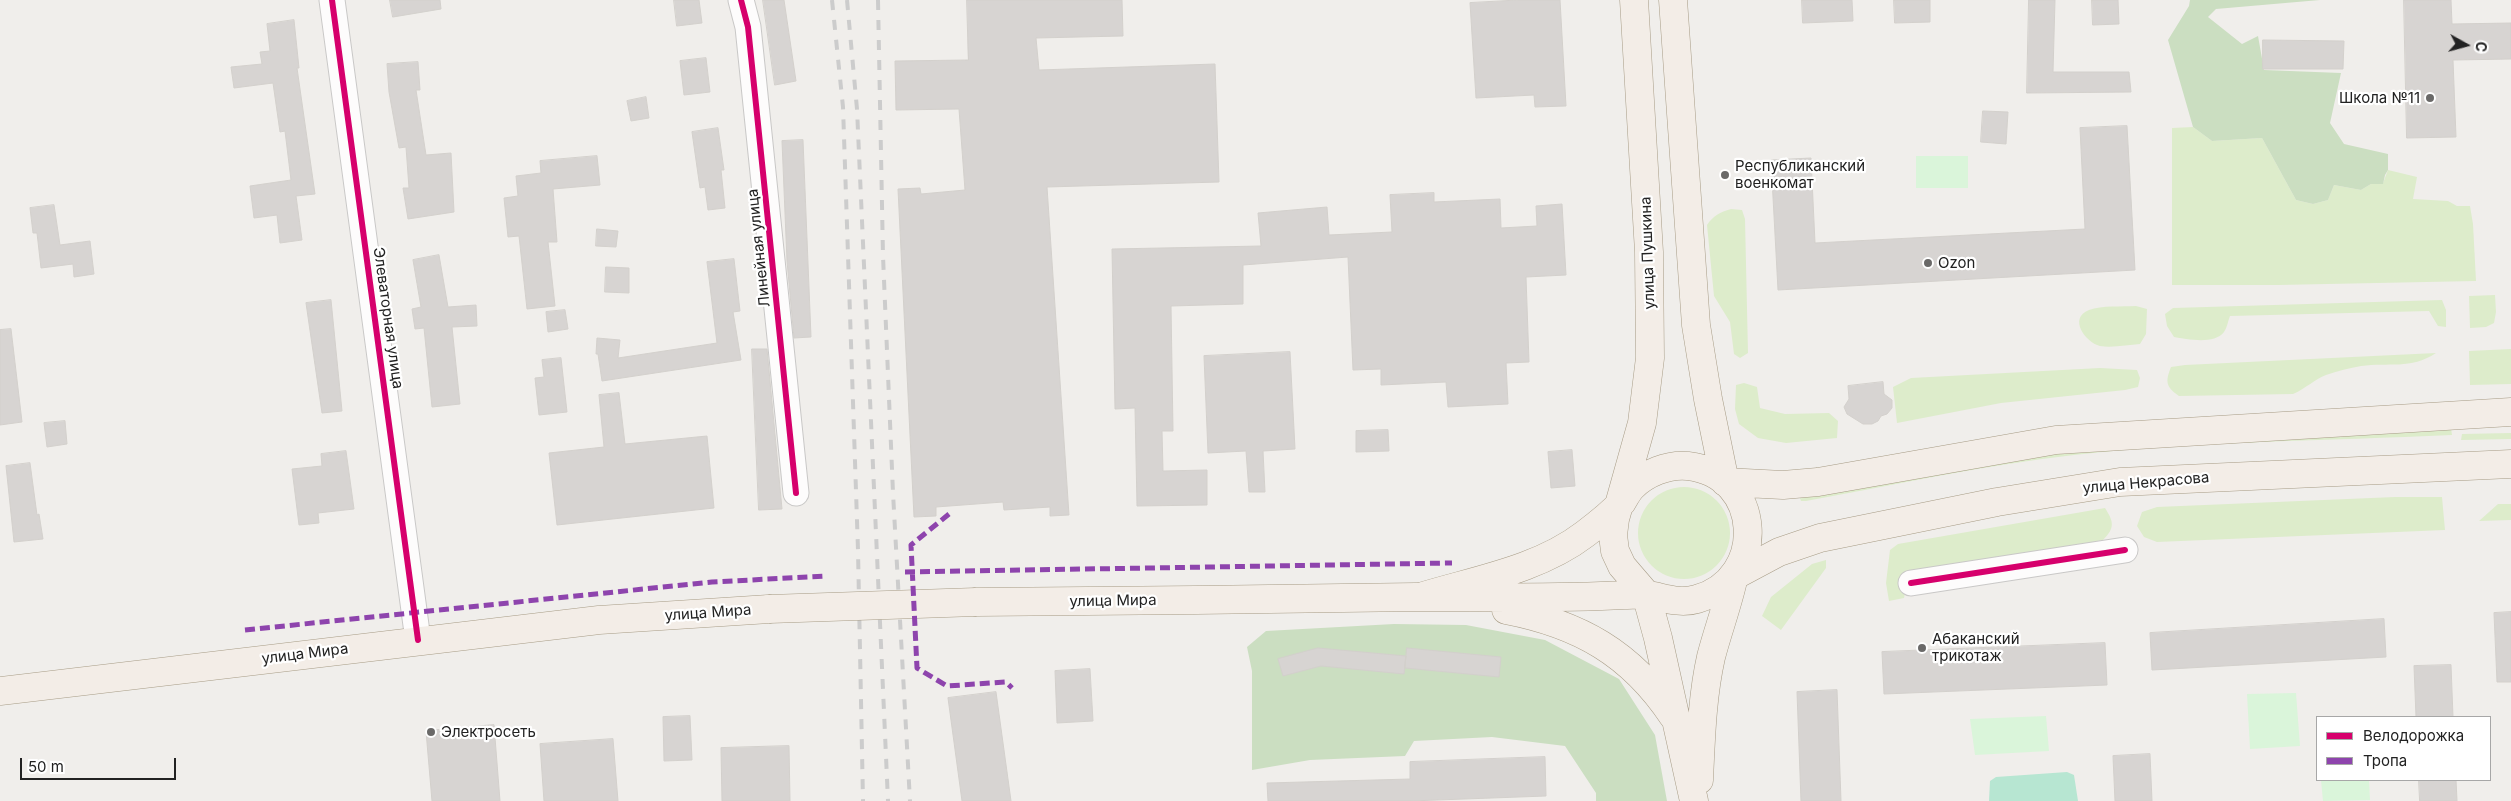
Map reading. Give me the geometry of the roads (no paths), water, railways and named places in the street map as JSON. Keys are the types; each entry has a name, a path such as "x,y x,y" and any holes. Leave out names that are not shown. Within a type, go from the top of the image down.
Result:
{"main road":[{"name":"улица Пушкина","path":"1620,504 1642,423 1650,336 1646,179 1634,0"},
{"path":"1673,0 1696,325 1706,392 1725,482"},
{"path":"1725,482 1783,485 1818,482 2056,440 2511,412"},
{"name":"улица Некрасова","path":"1734,576 1779,552 1820,538 1997,502 2120,482 2511,464"},
{"path":"1688,466 1707,471 1725,482 1738,498 1747,517 1749,538 1744,558 1734,576 1722,588 1708,596 1692,601 1675,601 1646,594 1518,599 1420,597 1529,564 1568,545 1620,504 1632,487 1648,474 1667,467 1688,466"},
{"path":"1620,504 1615,519 1613,535 1616,551 1622,566 1646,594 1678,724 1694,801"},
{"path":"1698,801 1704,694 1711,657 1728,607 1734,576"},
{"name":"улица Мира","path":"0,691 599,620 769,609 976,602 1420,597"},
{"path":"1420,597 1531,615 1554,622 1609,647 1658,694 1678,724"}],"street":[{"name":"Элеваторная улица","path":"332,0 418,640"},
{"name":"Линейная улица","path":"741,0 748,27 796,493"},
{"path":"1912,583 2125,550"}],"railway":[{"path":"832,0 843,107 858,550 863,801"},
{"path":"847,0 857,109 888,801"},
{"path":"878,0 883,256 893,493 910,801"}],"place":[{"name":"Школа №11","path":"2430,98"},
{"name":"Республиканский военкомат","path":"1725,175"},
{"name":"Ozon","path":"1928,263"},
{"name":"Абаканский трикотаж","path":"1922,648"},
{"name":"Электросеть","path":"431,732"}]}
